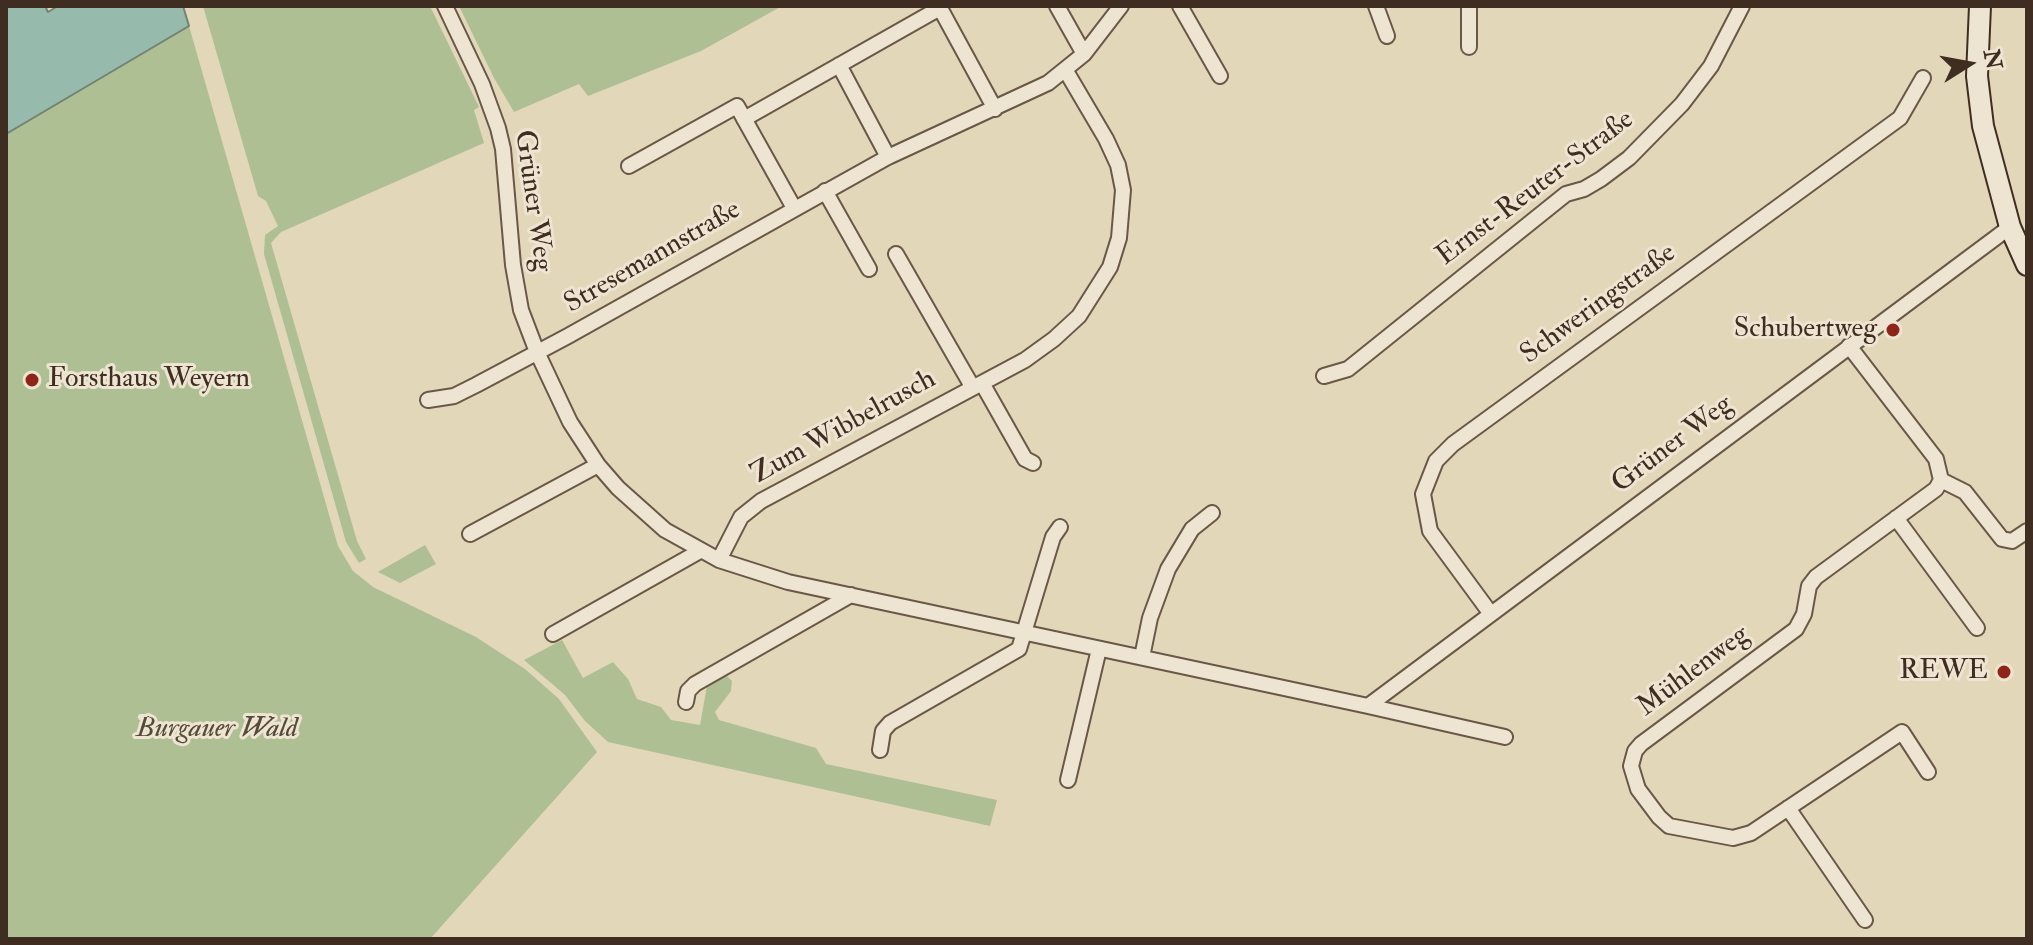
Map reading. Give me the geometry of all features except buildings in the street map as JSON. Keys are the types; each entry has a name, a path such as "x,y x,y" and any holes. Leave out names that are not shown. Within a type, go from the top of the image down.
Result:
{"street":[{"name":"Grüner Weg","path":"445,6 490,104 503,149 513,265 521,310 537,352 570,422 598,465 618,488 665,530 719,560 788,582 1505,737"},
{"path":"1057,6 1084,54"},
{"name":"Stresemannstraße","path":"537,352 888,157 995,109 1066,71 1084,54 1121,6"},
{"path":"1180,6 1220,76"},
{"path":"1376,6 1387,36"},
{"path":"1469,6 1469,47"},
{"name":"Ernst-Reuter-Straße","path":"1324,376 1348,369 1566,194 1584,189 1629,158 1682,104 1711,66 1742,6"},
{"path":"1980,6 1977,76 1983,126 2010,227 2027,265"},
{"path":"744,119 940,8 995,109"},
{"path":"839,65 888,157"},
{"name":"Zum Wibbelrusch","path":"719,560 741,517 761,501 1025,360 1079,316 1110,267 1119,238 1123,190 1118,165 1106,139 1066,71"},
{"name":"Schweringstraße","path":"1491,614 1430,531 1423,494 1436,461 1466,435 1900,118 1923,78"},
{"path":"629,166 737,106 794,208"},
{"path":"825,191 869,269"},
{"name":"Grüner Weg","path":"1368,706 2010,227"},
{"name":"Zum Wibbelrusch","path":"896,254 1025,459 1033,463"},
{"path":"1849,346 1936,459 1941,480 1965,492 2002,539 2012,541 2027,531"},
{"path":"428,400 454,396 537,352"},
{"path":"470,534 598,465"},
{"name":"Mühlenweg","path":"1928,772 1902,732 1742,837 1733,838 1669,826 1638,789 1633,779 1632,759 1641,744 1796,629 1804,614 1809,586 1816,577 1936,489 1941,480"},
{"path":"1142,657 1150,618 1168,569 1192,529 1212,513"},
{"path":"1896,518 1977,628"},
{"path":"880,750 883,731 890,723 1019,649 1053,537 1060,527"},
{"path":"553,634 700,551"},
{"path":"686,702 688,691 695,684 851,595"},
{"path":"1068,780 1099,649"},
{"path":"1788,808 1865,920"}],"green space":[{"path":"203,6 430,6 479,107 474,110 484,143 281,232 271,243 357,541 366,559 359,563 346,542 264,254 265,235 278,226 266,201 258,196"},
{"path":"459,6 782,6 701,51 588,96 579,84 514,112"},
{"name":"Burgauer Wald","path":"189,26 338,546 353,571 373,587 476,637 525,669 559,699 597,752 430,939 6,939 6,134"},
{"path":"425,545 436,564 400,583 378,572"},
{"path":"562,640 583,678 613,662 628,679 637,699 661,707 671,720 700,725 707,686 726,675 732,681 731,691 715,712 719,720 816,748 826,764 997,800 990,826 608,742 585,721 565,695 524,660"}],"shaded area":[{"path":"6,6 45,6 48,12 58,6 183,6 189,26 6,134"}],"place":[{"name":"Schubertweg","path":"1893,330"},
{"name":"Forsthaus Weyern","path":"32,380"},
{"name":"REWE","path":"2004,672"}]}
